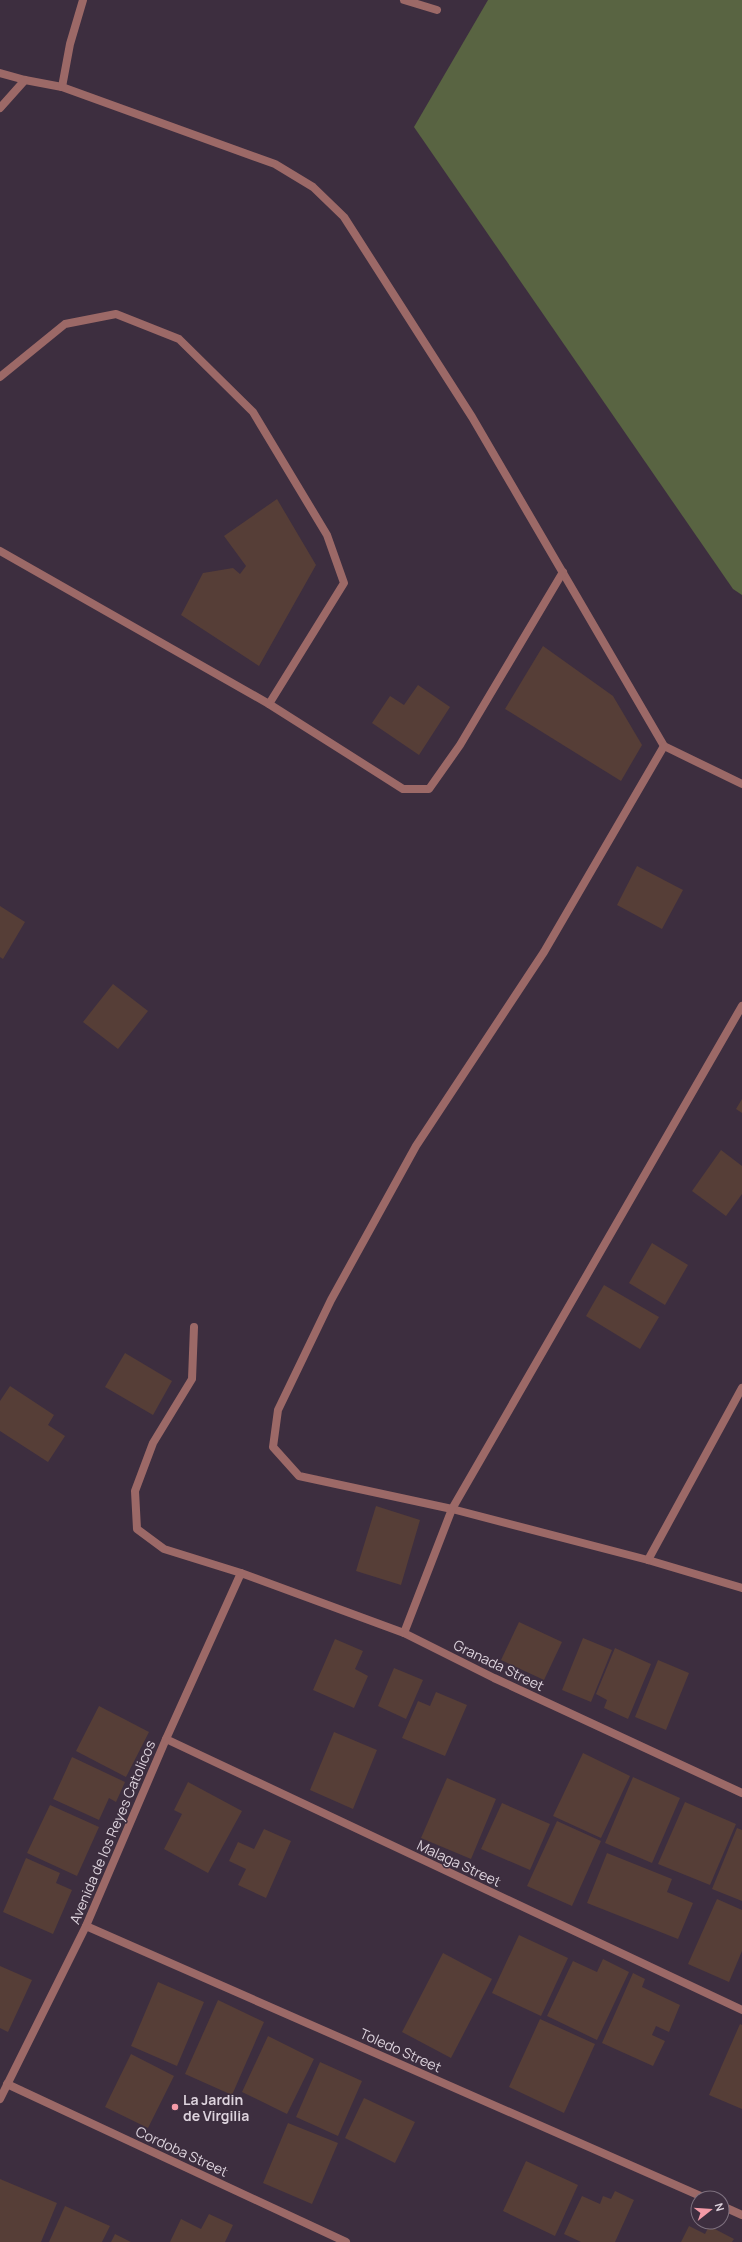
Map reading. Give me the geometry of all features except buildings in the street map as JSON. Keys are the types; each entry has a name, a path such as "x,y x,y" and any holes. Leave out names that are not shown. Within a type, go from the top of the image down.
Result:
{"street":[{"path":"62,87 70,44 83,0"},
{"path":"404,0 437,10"},
{"path":"0,73 25,80 62,87 276,164 313,188 344,217 472,417 664,746 742,784"},
{"path":"0,108 25,80"},
{"path":"0,377 65,324 116,314 179,339 253,412 327,535 344,583 269,704"},
{"path":"0,551 269,704 402,789 429,789 460,745 562,572"},
{"path":"664,746 544,952 416,1146 331,1300 278,1410 273,1447 299,1476 452,1509 648,1560 742,1588"},
{"path":"404,1633 452,1509 742,1006"},
{"name":"Granada Street","path":"194,1327 192,1379 154,1443 135,1491 137,1529 164,1549 241,1573 404,1633 494,1678 742,1793"},
{"path":"648,1560 742,1388"},
{"name":"Avenida de los Reyes Catolicos","path":"0,2099 6,2084 86,1926 166,1739 241,1573"},
{"name":"Malaga Street","path":"166,1739 742,2010"},
{"name":"Toledo Street","path":"86,1926 690,2191"},
{"name":"Cordoba Street","path":"6,2084 346,2242"},
{"path":"730,2210 742,2215"}],"green space":[{"path":"488,0 742,0 742,595 733,589 414,127"}],"place":[{"name":"La Jardin de Virgilia","path":"175,2107"}]}
